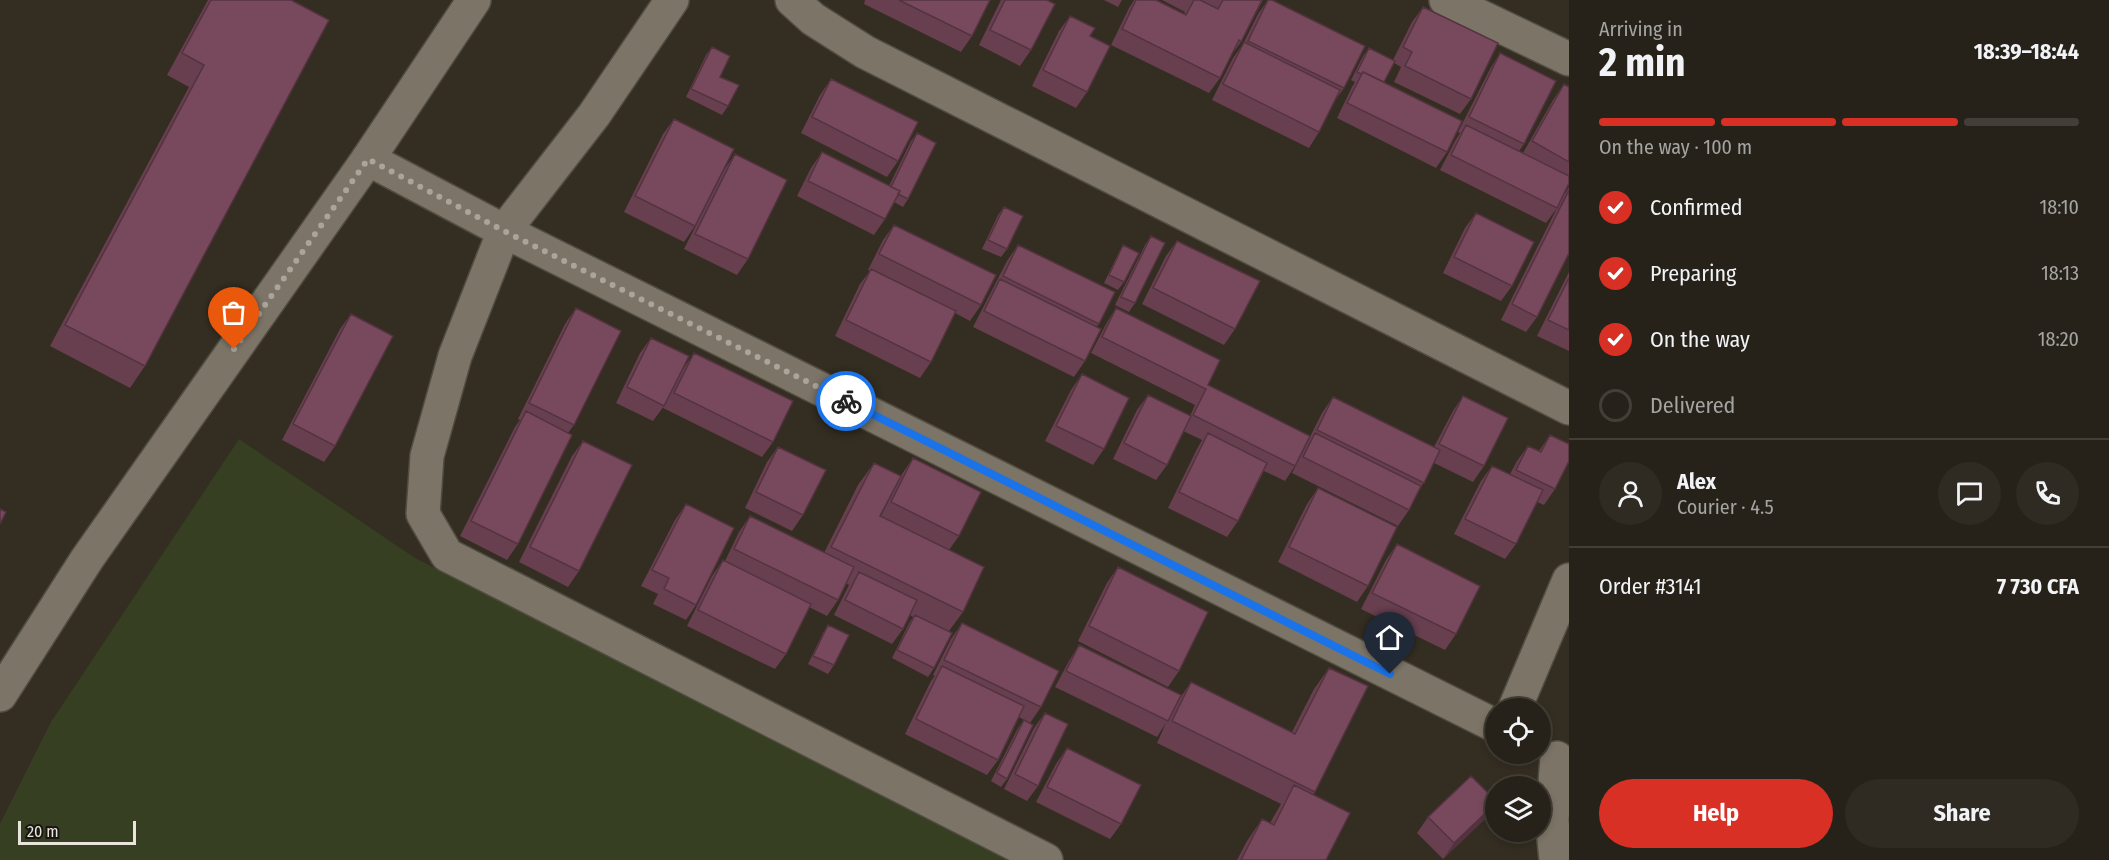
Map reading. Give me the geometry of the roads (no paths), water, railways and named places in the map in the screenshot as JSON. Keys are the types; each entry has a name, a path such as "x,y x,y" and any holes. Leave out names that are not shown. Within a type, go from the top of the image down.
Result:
{"street":[{"path":"0,694 87,559 368,159 474,0"},
{"path":"672,0 594,115 504,231 455,356 427,456 423,514 447,555 1046,860"},
{"path":"792,0 813,19 865,52 1569,408"},
{"path":"1446,0 1569,59"},
{"path":"368,159 504,231 1485,721"},
{"path":"1519,698 1569,580"},
{"path":"1555,757 1552,820 1556,860"}]}
